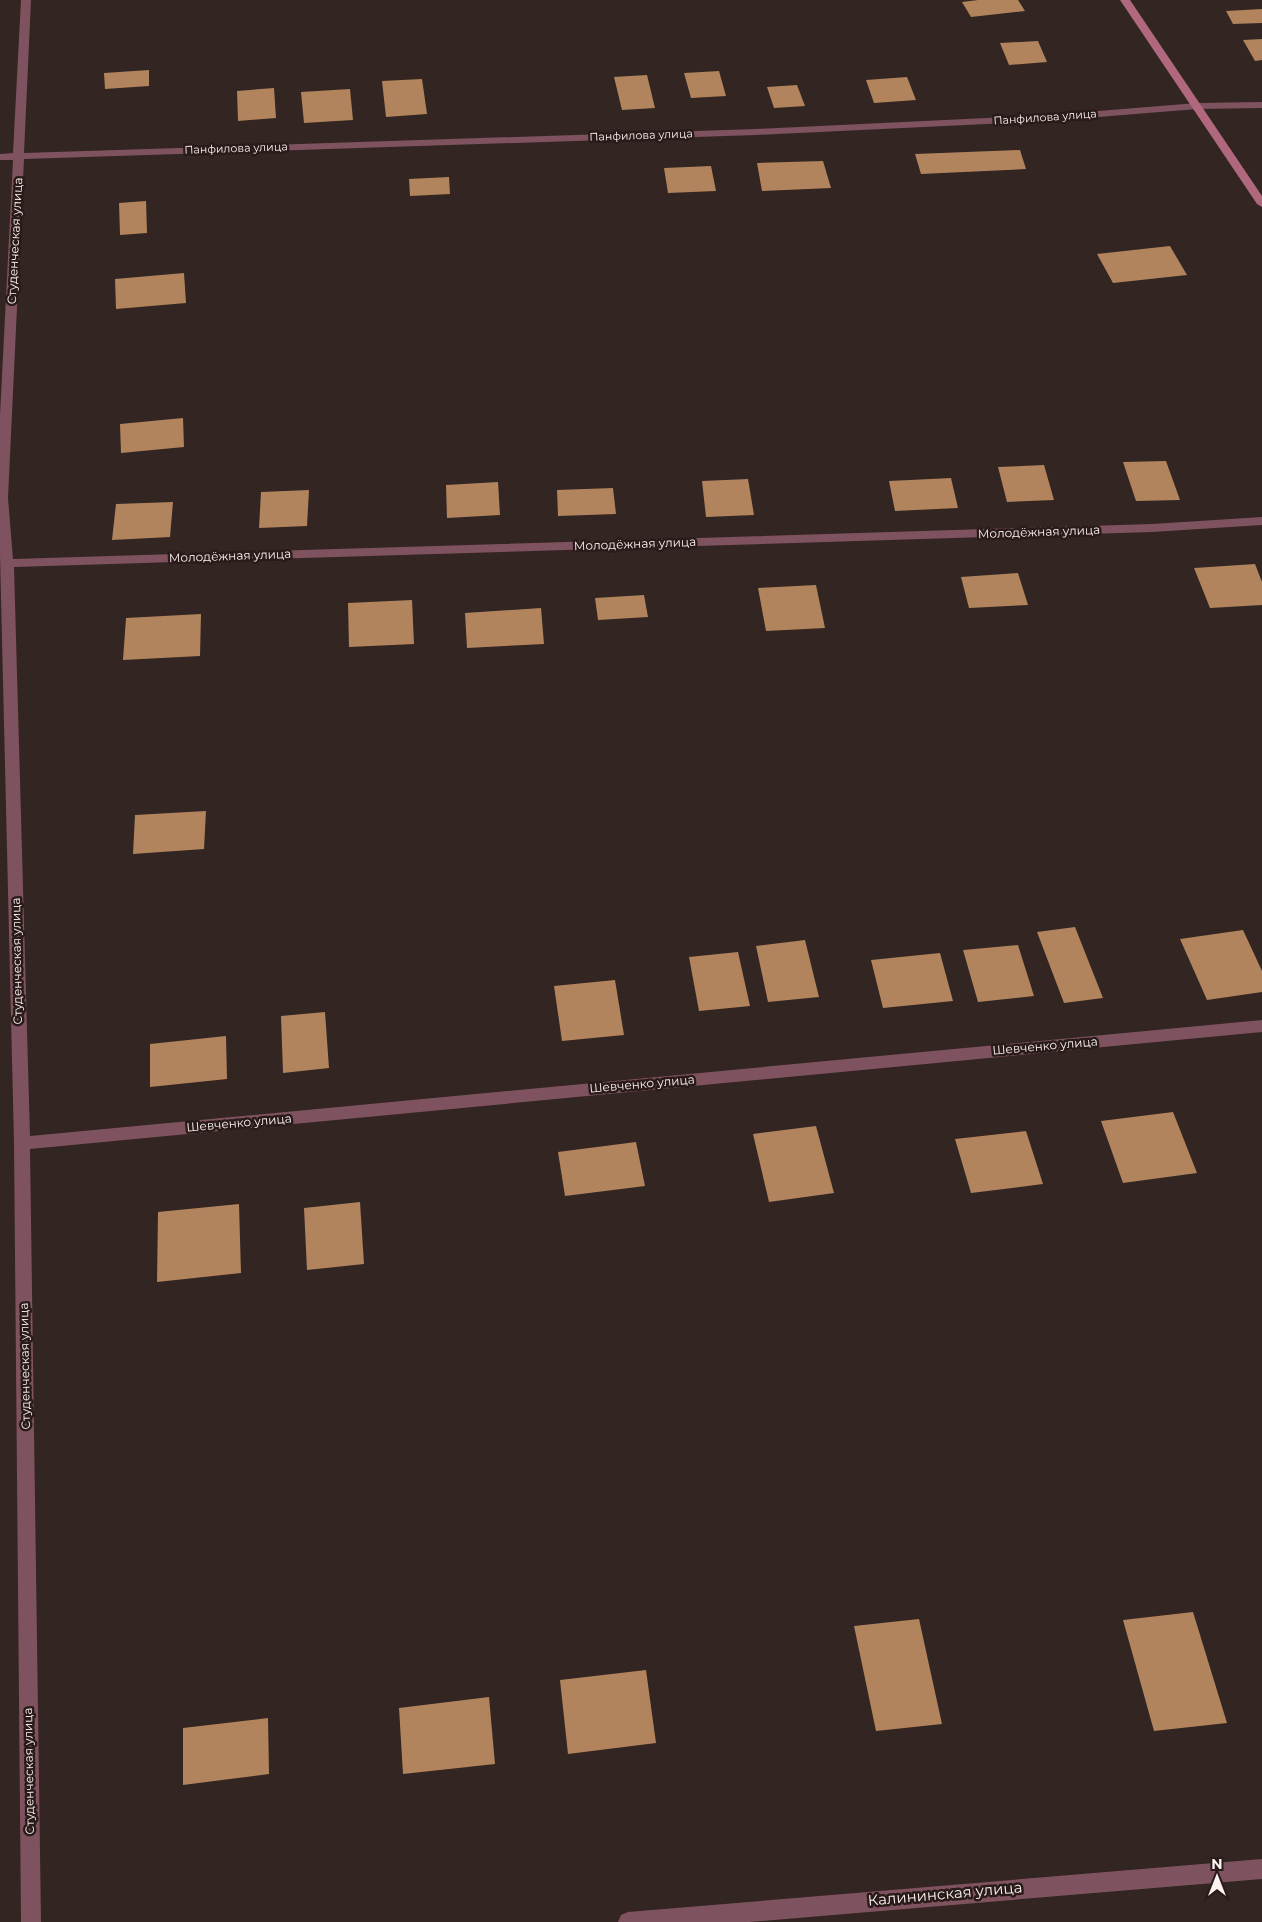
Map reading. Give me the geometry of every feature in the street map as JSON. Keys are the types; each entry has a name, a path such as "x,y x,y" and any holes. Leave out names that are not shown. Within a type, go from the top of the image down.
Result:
{"street":[{"name":"Студенческая улица","path":"26,0 1,498 7,563 22,1143 31,1922"},
{"path":"1125,0 1262,204"},
{"name":"Панфилова улица","path":"0,157 756,132 1049,118 1197,106 1262,106"},
{"name":"Молодёжная улица","path":"7,563 1152,528 1262,521"},
{"name":"Шевченко улица","path":"22,1143 1262,1026"},
{"name":"Калининская улица","path":"628,1922 1262,1869"}],"building":[{"path":"1018,0 1025,11 971,17 962,2"},
{"path":"1262,9 1262,23 1233,24 1226,11"},
{"path":"1262,39 1262,60 1255,61 1243,40"},
{"path":"1038,41 1047,62 1009,65 1000,43"},
{"path":"149,70 149,86 105,89 104,73"},
{"path":"719,71 726,96 691,98 684,73"},
{"path":"647,75 655,108 622,110 614,77"},
{"path":"907,77 916,100 874,103 866,80"},
{"path":"422,79 427,114 386,117 382,81"},
{"path":"797,85 805,106 774,108 767,87"},
{"path":"274,88 276,118 238,121 237,91"},
{"path":"350,89 353,120 304,123 301,92"},
{"path":"1020,150 1026,169 921,174 915,154"},
{"path":"823,161 831,188 762,191 757,163"},
{"path":"711,166 716,191 668,193 664,168"},
{"path":"449,177 450,194 410,196 409,179"},
{"path":"146,201 147,233 120,235 119,203"},
{"path":"1170,246 1187,275 1113,283 1097,254"},
{"path":"184,273 186,303 116,309 115,279"},
{"path":"183,418 184,447 121,453 120,424"},
{"path":"1166,461 1180,500 1136,501 1123,462"},
{"path":"1044,465 1054,500 1007,502 998,467"},
{"path":"951,478 958,508 895,511 889,481"},
{"path":"748,479 754,515 706,517 702,481"},
{"path":"498,482 500,515 447,518 446,485"},
{"path":"613,488 616,514 558,516 557,490"},
{"path":"309,490 307,526 259,528 261,492"},
{"path":"173,502 170,537 112,540 116,504"},
{"path":"1255,564 1262,582 1262,605 1210,608 1194,568"},
{"path":"1018,573 1028,605 969,608 961,577"},
{"path":"816,585 825,628 766,631 758,588"},
{"path":"644,595 648,617 598,620 595,598"},
{"path":"412,600 414,644 349,647 348,603"},
{"path":"541,608 544,644 467,648 465,613"},
{"path":"201,614 200,656 123,660 126,618"},
{"path":"206,811 204,849 133,854 135,815"},
{"path":"1075,927 1103,998 1064,1003 1037,932"},
{"path":"1243,930 1262,971 1262,992 1207,1000 1180,939"},
{"path":"805,940 819,997 768,1002 756,946"},
{"path":"1018,945 1034,996 978,1002 963,950"},
{"path":"738,952 750,1006 699,1011 689,957"},
{"path":"940,953 953,1001 883,1008 871,960"},
{"path":"615,980 624,1035 562,1041 554,986"},
{"path":"325,1012 329,1068 283,1073 281,1016"},
{"path":"226,1036 227,1079 150,1087 150,1044"},
{"path":"1173,1112 1197,1173 1123,1183 1101,1121"},
{"path":"816,1126 834,1193 769,1202 753,1134"},
{"path":"1026,1131 1043,1184 971,1193 955,1139"},
{"path":"636,1142 645,1186 565,1196 558,1152"},
{"path":"360,1202 364,1264 307,1270 304,1208"},
{"path":"239,1204 241,1273 157,1282 158,1212"},
{"path":"1193,1612 1227,1723 1154,1731 1123,1620"},
{"path":"919,1619 942,1724 876,1731 854,1626"},
{"path":"646,1670 656,1743 568,1754 560,1680"},
{"path":"489,1697 495,1764 403,1774 399,1708"},
{"path":"268,1718 269,1774 183,1785 183,1728"}]}
